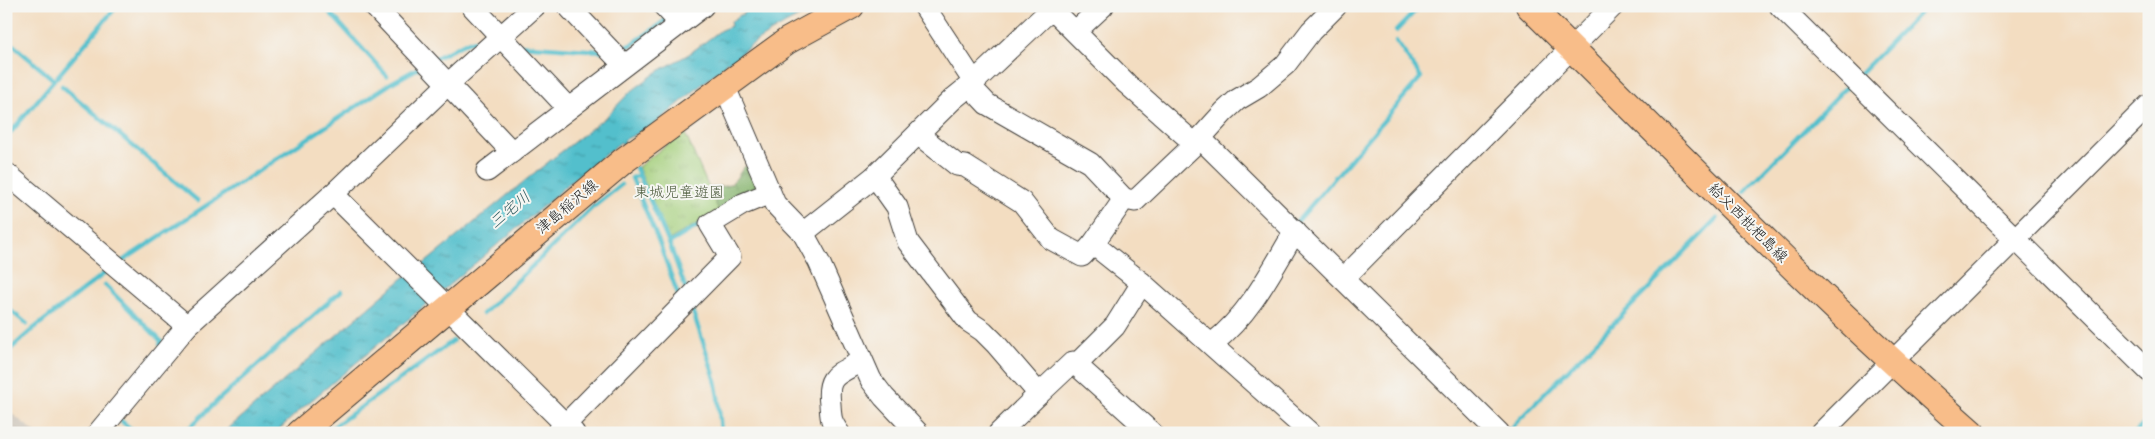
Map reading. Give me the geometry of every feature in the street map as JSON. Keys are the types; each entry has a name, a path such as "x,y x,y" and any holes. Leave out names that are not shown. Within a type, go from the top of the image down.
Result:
{"main road":[{"name":"津島稲沢線","path":"300,433 445,306 623,161 787,41 851,6"},
{"name":"給父西枇杷島線","path":"1529,6 1789,265 1890,362 1972,433"}],"street":[{"path":"374,6 512,152"},
{"path":"472,6 568,108"},
{"path":"98,433 187,326 333,194 448,84 535,6"},
{"path":"568,6 624,66"},
{"path":"664,6 680,23"},
{"path":"487,171 703,6"},
{"path":"924,6 972,84 987,104 1090,163 1124,199 1135,201 1198,141 1237,100 1259,87 1285,65 1311,31 1336,6"},
{"path":"1076,31 1103,6"},
{"path":"1343,279 1613,6"},
{"path":"1780,6 2149,372"},
{"path":"803,234 875,176 953,99 972,84 1041,11 1055,12 1127,84 1198,141 1295,231 1499,433"},
{"path":"724,86 775,204 803,234 820,262 861,361 871,380 884,397 918,433"},
{"path":"1821,433 2149,105"},
{"path":"918,134 957,165 964,166 1022,202 1051,239 1082,256 1093,244 1124,199"},
{"path":"6,172 187,326"},
{"path":"875,176 897,207 908,242 914,250 968,321 983,331 995,343 1040,394"},
{"path":"333,194 565,430 730,257 710,224 743,204 770,193"},
{"path":"1212,344 1230,330 1253,301 1295,231"},
{"path":"1093,244 1142,283 1310,433"},
{"path":"1076,365 1114,326 1142,283"},
{"path":"839,433 830,421 827,394 829,384 834,377 861,361"},
{"path":"999,433 1073,362 1152,433"}],"shaded area":[{"path":"6,409 36,433 6,433"}],"green space":[{"name":"東城児童遊園","path":"684,131 719,211 669,240 638,167"},
{"path":"749,166 762,188 719,211 709,189 729,185 744,167"}],"water":[{"name":"三宅川","path":"754,6 819,6 760,39 734,62 726,62 724,66 651,127 624,140 625,144 623,145 621,142 562,189 275,433 223,433 403,278 420,267 607,116 629,93 657,72 689,54 721,30 731,26 730,22"}],"waterway":[{"path":"57,77 117,6"},
{"path":"324,6 387,76"},
{"path":"678,11 684,6"},
{"path":"1396,31 1420,6"},
{"path":"1859,75 1926,6"},
{"path":"618,48 631,45 667,19"},
{"path":"6,39 54,80"},
{"path":"434,59 469,41 484,42"},
{"path":"1296,223 1421,77 1396,41"},
{"path":"519,45 601,51"},
{"path":"121,262 393,82 422,66"},
{"path":"6,138 52,83"},
{"path":"1744,192 1849,84"},
{"path":"62,86 198,201"},
{"path":"636,168 669,243 687,292"},
{"path":"639,175 632,178 659,242 678,295"},
{"path":"483,314 592,208 621,185"},
{"path":"1509,430 1717,219"},
{"path":"669,243 703,223"},
{"path":"6,353 33,329 110,269"},
{"path":"105,285 162,342 160,344"},
{"path":"184,433 218,400 341,291"},
{"path":"691,306 714,375 721,433"},
{"path":"6,307 27,324"},
{"path":"325,433 453,341"},
{"path":"2135,433 2149,419"},
{"path":"120,420 136,433"}]}
